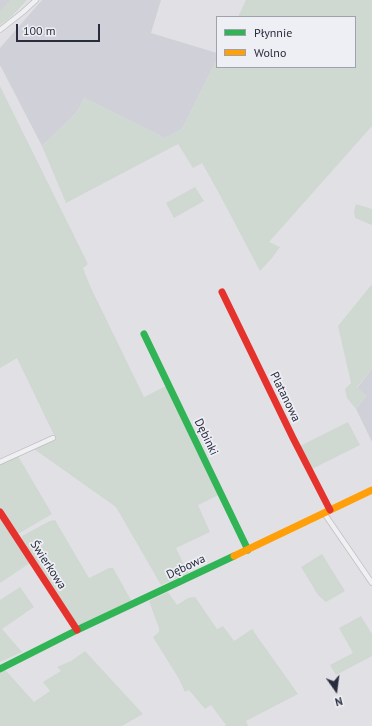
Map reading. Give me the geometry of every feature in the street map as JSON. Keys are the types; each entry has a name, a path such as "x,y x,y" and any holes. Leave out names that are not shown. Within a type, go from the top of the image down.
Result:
{"street":[{"path":"0,30 36,0"},
{"name":"Platanowa","path":"222,292 327,512"},
{"name":"Dębinki","path":"144,334 248,550"},
{"path":"0,462 53,438"},
{"name":"Dębowa","path":"0,669 77,630 372,490"},
{"name":"Świerkowa","path":"0,512 77,630"},
{"path":"327,512 372,583"}],"shaded area":[{"path":"0,0 11,0 0,12"},
{"path":"11,0 27,0 10,18 0,25 0,12"},
{"path":"42,0 161,0 151,33 216,53 216,61 182,129 165,138 84,98 77,112 42,146 0,65 0,48"},
{"path":"246,0 372,0 372,126 269,242 280,247 260,271 202,163 193,168 178,144 66,203 42,146 77,112 84,98 165,138 182,129 216,61 216,68 356,68 356,16 238,16"},
{"path":"0,86 88,264 83,268 90,286 144,397 166,386 219,495 198,505 210,532 176,548 188,573 161,585 116,507 34,449 55,439 54,435 17,358 0,368"},
{"path":"195,187 204,201 174,218 166,203"},
{"path":"356,204 372,209 372,225 355,218 354,211"},
{"path":"372,284 372,369 357,387 366,396 356,409 347,398 345,389 351,383 338,326"},
{"path":"372,369 372,442 356,409 366,396 357,388"},
{"path":"348,422 360,445 312,469 300,446"},
{"path":"18,456 52,514 18,534 0,508 0,464"},
{"path":"1,518 30,563 0,583 0,519"},
{"path":"55,520 89,578 109,568 113,568 131,601 81,625 76,624 22,539 22,536 50,521"},
{"path":"322,554 345,591 326,602 318,595 301,567"},
{"path":"20,587 34,607 2,629 22,652 0,662 0,600"},
{"path":"168,592 177,605 188,598 195,597 217,629 223,626 234,641 252,629 298,694 246,721 248,726 224,726 226,725 211,705 205,709 189,690 185,692 179,679 153,637 159,632 159,628 149,601"},
{"path":"361,616 372,634 372,656 336,675 330,665 353,653 339,628"},
{"path":"85,651 143,714 122,726 0,726 0,664 34,702 50,691 43,682 61,671 57,667 71,661"}],"traffic: fast":[{"path":"144,334 248,550"},
{"path":"0,669 77,630 234,556"}],"traffic: slow":[{"path":"234,556 372,490"}],"traffic: jam":[{"path":"222,292 330,510"},
{"path":"0,512 77,630"}]}
